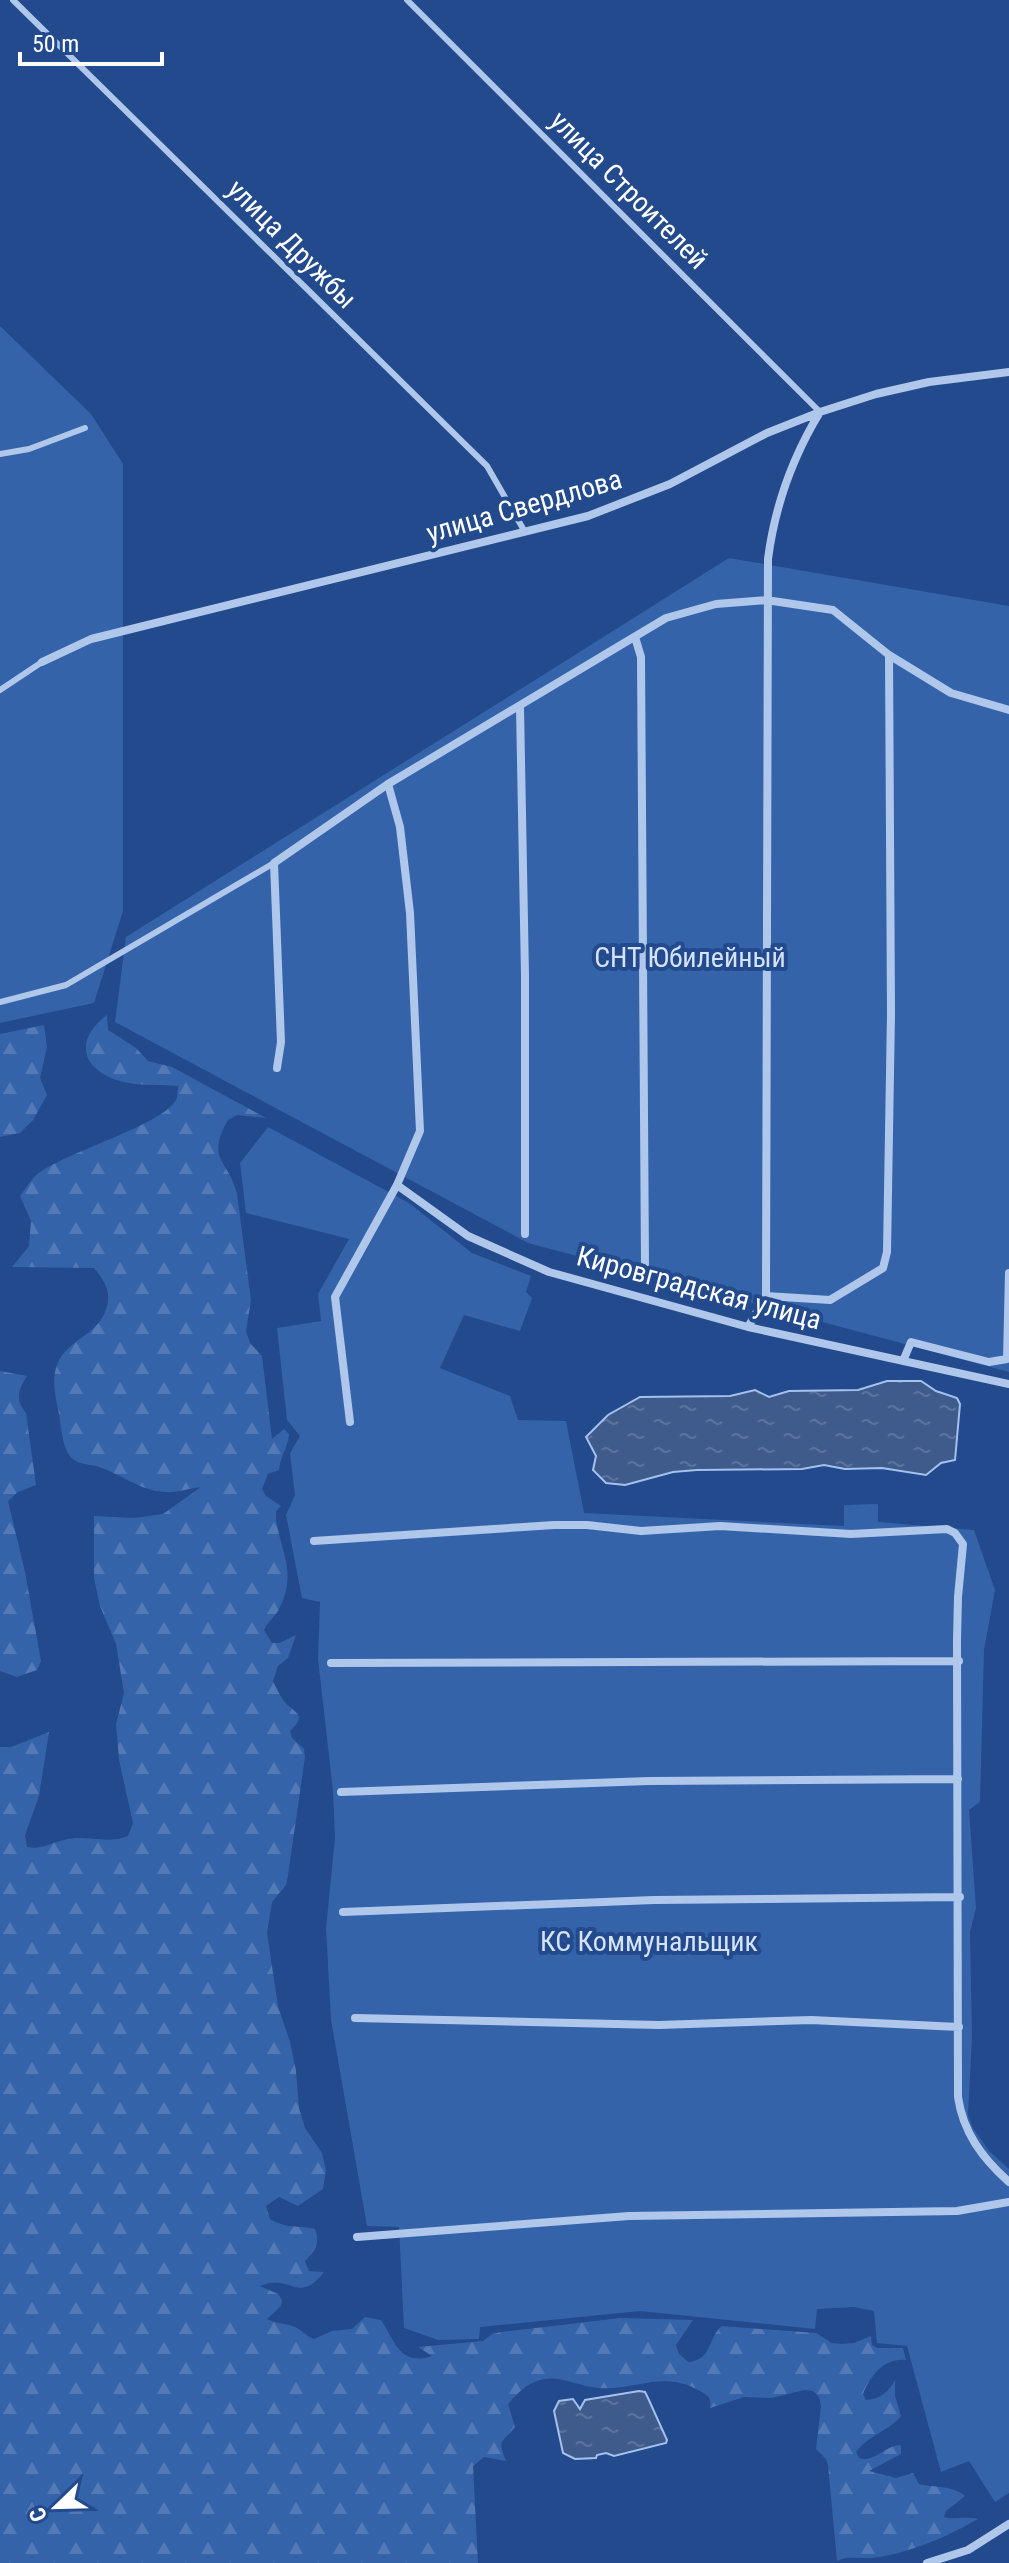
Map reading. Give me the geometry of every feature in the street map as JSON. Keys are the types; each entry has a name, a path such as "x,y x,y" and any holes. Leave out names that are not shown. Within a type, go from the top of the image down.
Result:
{"street":[{"name":"улица Свердлова","path":"42,662 91,639 588,516 643,495 767,433 876,394 929,382 1009,372"},
{"path":"748,1327 766,1296 768,559 780,494 805,436 820,412"},
{"path":"277,1068 281,1042 274,863 388,784 666,618 716,604 766,600 833,610 889,655 951,693 1009,710"},
{"path":"635,637 641,657 645,1265"},
{"path":"766,1296 830,1300 883,1268 887,1252 891,1013 889,655"},
{"path":"520,707 525,975 525,1234"},
{"path":"350,1422 335,1297 397,1185 420,1131 410,913 400,827 388,784"},
{"name":"Кировградская улица","path":"397,1185 468,1236 549,1272 748,1327 1009,1384"},
{"path":"903,1361 911,1342 989,1362 1007,1359 1009,1273"},
{"path":"314,1541 554,1525 641,1531 720,1526 829,1533 947,1529 955,1533 963,1544 958,1597 958,2097 962,2121 978,2148 1009,2182"},
{"path":"331,1663 959,1661"},
{"path":"341,1792 649,1781 958,1779"},
{"path":"343,1912 654,1900 960,1897"},
{"path":"355,2018 659,2025 811,2020 959,2027"},
{"path":"357,2237 629,2216 957,2211 1009,2202"},
{"path":"927,2563 968,2550 1009,2524"},
{"path":"968,2550 968,2563"}],"lane":[{"name":"улица Дружбы","path":"13,0 487,466 525,532"},
{"name":"улица Строителей","path":"407,0 820,412"},
{"path":"0,454 29,449 85,428"},
{"path":"0,690 42,662"},
{"path":"0,1002 66,985 274,863"}],"green space":[{"path":"0,326 91,414 123,464 123,911 94,1003 0,1023"},
{"name":"СНТ Юбилейный","path":"729,558 1009,606 1009,1372 528,1243 115,1022 126,937"},
{"path":"107,1015 108,1030 136,1048 148,1061 172,1067 266,1118 237,1115 228,1120 221,1133 219,1152 237,1194 251,1300 246,1331 250,1343 262,1356 272,1439 284,1429 289,1434 279,1470 268,1474 262,1489 266,1496 281,1506 276,1511 276,1520 288,1574 279,1609 264,1630 272,1643 296,1635 288,1658 278,1666 273,1681 283,1700 299,1717 290,1731 292,1738 304,1749 305,1757 286,1885 272,1902 267,1933 278,2006 296,2071 299,2108 305,2128 322,2153 326,2170 323,2189 298,2206 279,2197 266,2206 270,2219 276,2222 315,2229 316,2247 305,2261 309,2271 324,2272 307,2287 279,2283 260,2286 278,2294 282,2300 281,2306 267,2319 295,2327 314,2339 332,2331 352,2329 365,2317 381,2320 395,2344 412,2358 432,2356 418,2347 483,2341 501,2332 620,2318 693,2320 676,2345 679,2354 688,2362 706,2353 722,2326 816,2333 832,2343 842,2344 871,2336 872,2345 877,2348 903,2348 906,2360 891,2362 879,2369 863,2394 866,2400 880,2396 895,2380 895,2396 901,2416 861,2446 856,2452 859,2458 870,2458 901,2445 901,2454 869,2471 896,2478 913,2473 919,2484 955,2490 965,2496 946,2511 944,2517 978,2519 939,2539 903,2552 837,2561 828,2465 816,2449 821,2406 819,2397 813,2391 804,2390 772,2398 744,2397 710,2408 706,2395 685,2384 661,2381 599,2388 551,2378 528,2385 508,2404 515,2427 502,2442 506,2461 484,2457 473,2466 478,2563 0,2563 0,1747 11,1747 49,1732 39,1796 25,1835 27,1847 42,1847 72,1838 112,1840 128,1836 133,1823 119,1760 116,1724 124,1693 116,1644 100,1606 94,1578 94,1516 134,1518 163,1514 201,1487 174,1492 156,1491 72,1458 62,1435 55,1371 67,1350 101,1320 107,1305 107,1288 94,1268 12,1267 29,1246 31,1221 20,1196 35,1176 67,1157 154,1118 177,1098 178,1086 117,1080 98,1071 91,1063 86,1047 88,1039 98,1022"},
{"path":"44,1025 47,1047 40,1078 47,1095 33,1120 20,1133 0,1137 0,1034"},
{"name":"КС Коммунальщик","path":"268,1127 409,1203 472,1253 531,1276 526,1292 532,1298 520,1331 464,1315 440,1368 510,1396 518,1420 566,1421 584,1513 844,1526 844,1505 878,1504 878,1522 974,1530 995,1590 984,1650 980,1802 969,1810 976,1908 970,1932 972,2036 968,2115 989,2151 1009,2169 1009,2493 995,2502 969,2461 941,2472 907,2346 877,2343 874,2311 854,2307 817,2309 815,2329 640,2311 480,2327 479,2339 438,2340 404,2328 399,2227 367,2226 331,2020 326,1928 335,1838 333,1791 318,1659 320,1602 302,1598 286,1515 295,1495 290,1453 300,1436 287,1420 277,1328 321,1321 318,1294 349,1239 246,1213 240,1163"},
{"path":"0,1371 27,1376 19,1399 26,1413 36,1485 18,1492 8,1501 41,1661 37,1670 17,1677 0,1671"}],"water":[{"path":"887,1381 921,1381 936,1391 957,1398 960,1404 955,1460 941,1463 926,1475 882,1468 845,1469 824,1465 802,1469 673,1472 625,1485 606,1483 593,1470 596,1456 586,1437 608,1415 640,1397 730,1396 755,1390 769,1397 789,1391 858,1390"},
{"path":"645,2392 666,2443 614,2456 606,2453 596,2458 575,2459 563,2453 554,2411 559,2401 573,2399 580,2409 585,2400"}]}
